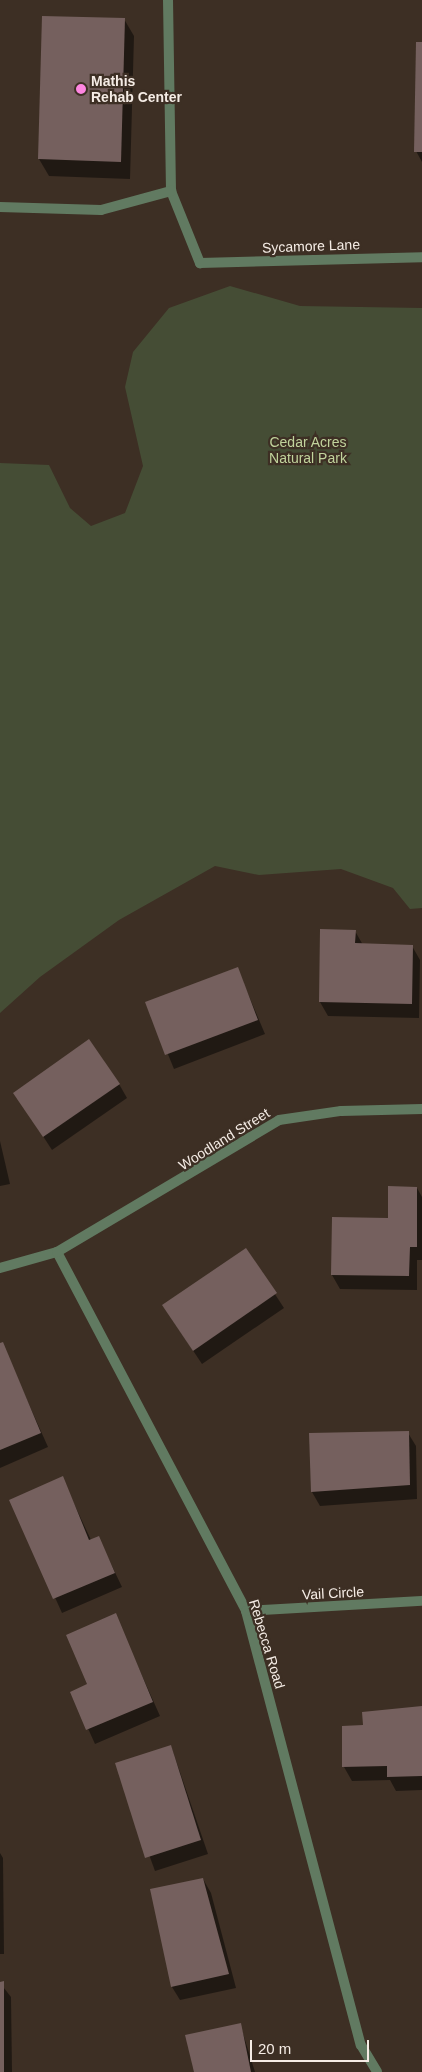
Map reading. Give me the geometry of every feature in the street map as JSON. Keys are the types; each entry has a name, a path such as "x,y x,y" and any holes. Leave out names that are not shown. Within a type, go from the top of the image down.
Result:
{"street":[{"path":"0,207 101,210 170,191 168,0"},
{"name":"Sycamore Lane","path":"170,191 200,263 422,257"},
{"name":"Woodland Street","path":"0,1268 57,1252 280,1120 341,1111 422,1109"},
{"name":"Rebecca Road","path":"57,1252 246,1612 361,2046 377,2072"},
{"name":"Vail Circle","path":"246,1612 422,1602"}],"green space":[{"name":"Cedar Acres Natural Park","path":"230,286 300,306 422,308 422,908 410,909 393,888 341,869 259,875 215,866 119,920 40,977 0,1013 0,463 49,465 70,508 91,526 125,513 143,466 125,387 133,352 169,308"}],"building":[{"name":"Mathis Rehab Center","path":"42,16 125,18 121,162 38,159"},
{"path":"416,42 422,42 422,152 414,152"},
{"path":"320,929 356,930 355,943 413,945 412,1004 319,1002"},
{"path":"238,967 258,1020 165,1055 145,1002"},
{"path":"89,1039 120,1084 43,1137 13,1093"},
{"path":"388,1186 417,1187 417,1247 410,1247 409,1276 331,1275 332,1217 388,1218"},
{"path":"246,1248 277,1293 193,1351 162,1305"},
{"path":"3,1342 41,1433 0,1450 0,1343"},
{"path":"409,1431 410,1485 311,1492 309,1433"},
{"path":"63,1476 89,1540 99,1536 115,1573 53,1599 9,1500"},
{"path":"116,1613 153,1702 86,1730 70,1692 87,1684 66,1635"},
{"path":"422,1706 422,1776 387,1777 387,1766 342,1767 342,1726 363,1725 362,1712"},
{"path":"171,1745 201,1840 145,1858 115,1763"},
{"path":"203,1878 229,1974 171,1987 150,1889"},
{"path":"4,1981 4,2072 0,2072 0,1982"},
{"path":"241,2023 251,2072 194,2072 185,2035"}],"place":[{"name":"Mathis Rehab Center","path":"81,89"}]}
